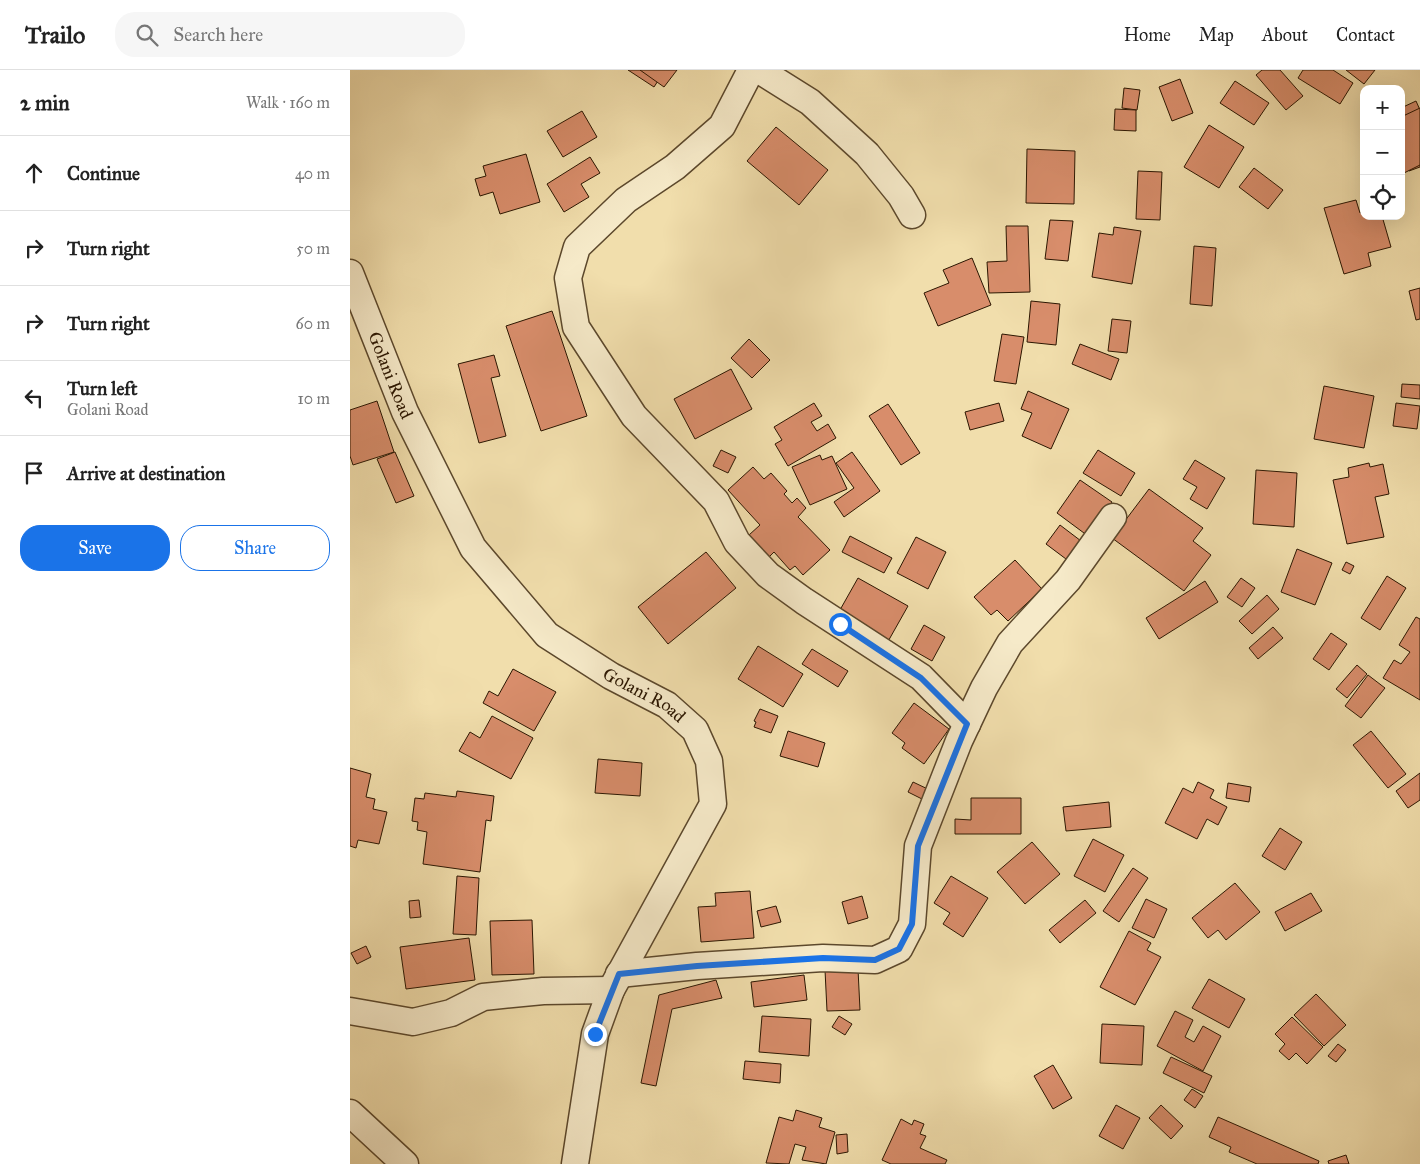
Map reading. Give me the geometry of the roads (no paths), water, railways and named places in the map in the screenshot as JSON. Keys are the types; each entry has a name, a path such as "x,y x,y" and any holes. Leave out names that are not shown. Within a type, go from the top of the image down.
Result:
{"street":[{"path":"750,70 722,126 675,167 626,200 577,247 568,278 576,327 634,416 716,501 737,542 768,575 921,678 967,724"},
{"path":"759,70 810,102 867,154 901,196 912,215"},
{"name":"Golani Road","path":"350,273 406,412 473,548 546,635 612,676 668,704 695,730 709,761 713,804 615,982 595,1034 574,1164"},
{"path":"350,1011 413,1022 451,1013 483,997 615,982 697,966 823,958 875,960 899,949 912,924 918,846 967,724 1010,643 1068,580 1113,517"},
{"path":"350,1113 405,1164"}]}
